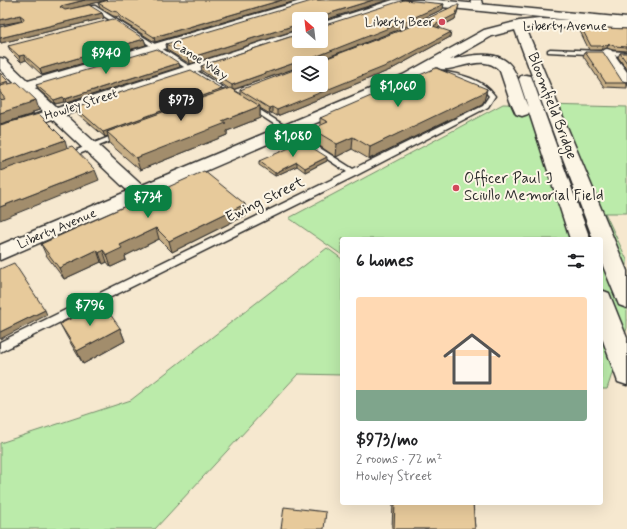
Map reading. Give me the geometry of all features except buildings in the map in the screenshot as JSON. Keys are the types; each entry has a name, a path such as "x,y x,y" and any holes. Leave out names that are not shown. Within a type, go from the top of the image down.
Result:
{"main road":[{"path":"403,0 458,5 477,4 627,22"},
{"path":"477,4 511,17 520,25"},
{"path":"477,4 493,16 504,28"},
{"name":"Liberty Avenue","path":"0,253 426,71 488,33 520,25 553,23 627,26"},
{"name":"Bloomfield Bridge","path":"520,25 531,40 529,66 555,166 579,237"},
{"path":"531,40 557,29 569,27 613,26"},
{"name":"Bloomfield Bridge","path":"504,28 531,40"},
{"path":"426,71 461,61 483,59 498,63 506,68 518,104 555,166"},
{"name":"Bloomfield Bridge","path":"529,66 601,237"},
{"name":"Bloomfield Bridge","path":"603,242 627,299"},
{"path":"603,306 627,374"}],"street":[{"path":"20,88 315,0"},
{"path":"328,25 403,0"},
{"path":"101,23 114,20"},
{"name":"Howley Street","path":"0,131 292,36"},
{"path":"607,53 627,81"},
{"path":"0,62 20,88 55,113 140,193"}],"lane":[{"path":"445,12 458,5"},
{"name":"Canoe Way","path":"93,7 354,173"},
{"path":"550,51 627,54"},
{"name":"Ewing Street","path":"0,347 354,173 486,106 492,96 485,88 453,75 426,71"},
{"path":"55,159 131,132"}],"green space":[{"path":"503,104 627,107 627,213 605,213 627,260 627,328 607,389 603,389 603,237 340,237 340,254 289,218"},
{"path":"327,248 340,258 340,375 298,374 155,529 0,529 0,443 131,400"}],"place":[{"name":"Liberty Beer","path":"442,22"},
{"name":"Officer Paul J Sciullo Memorial Field","path":"456,188"}]}
